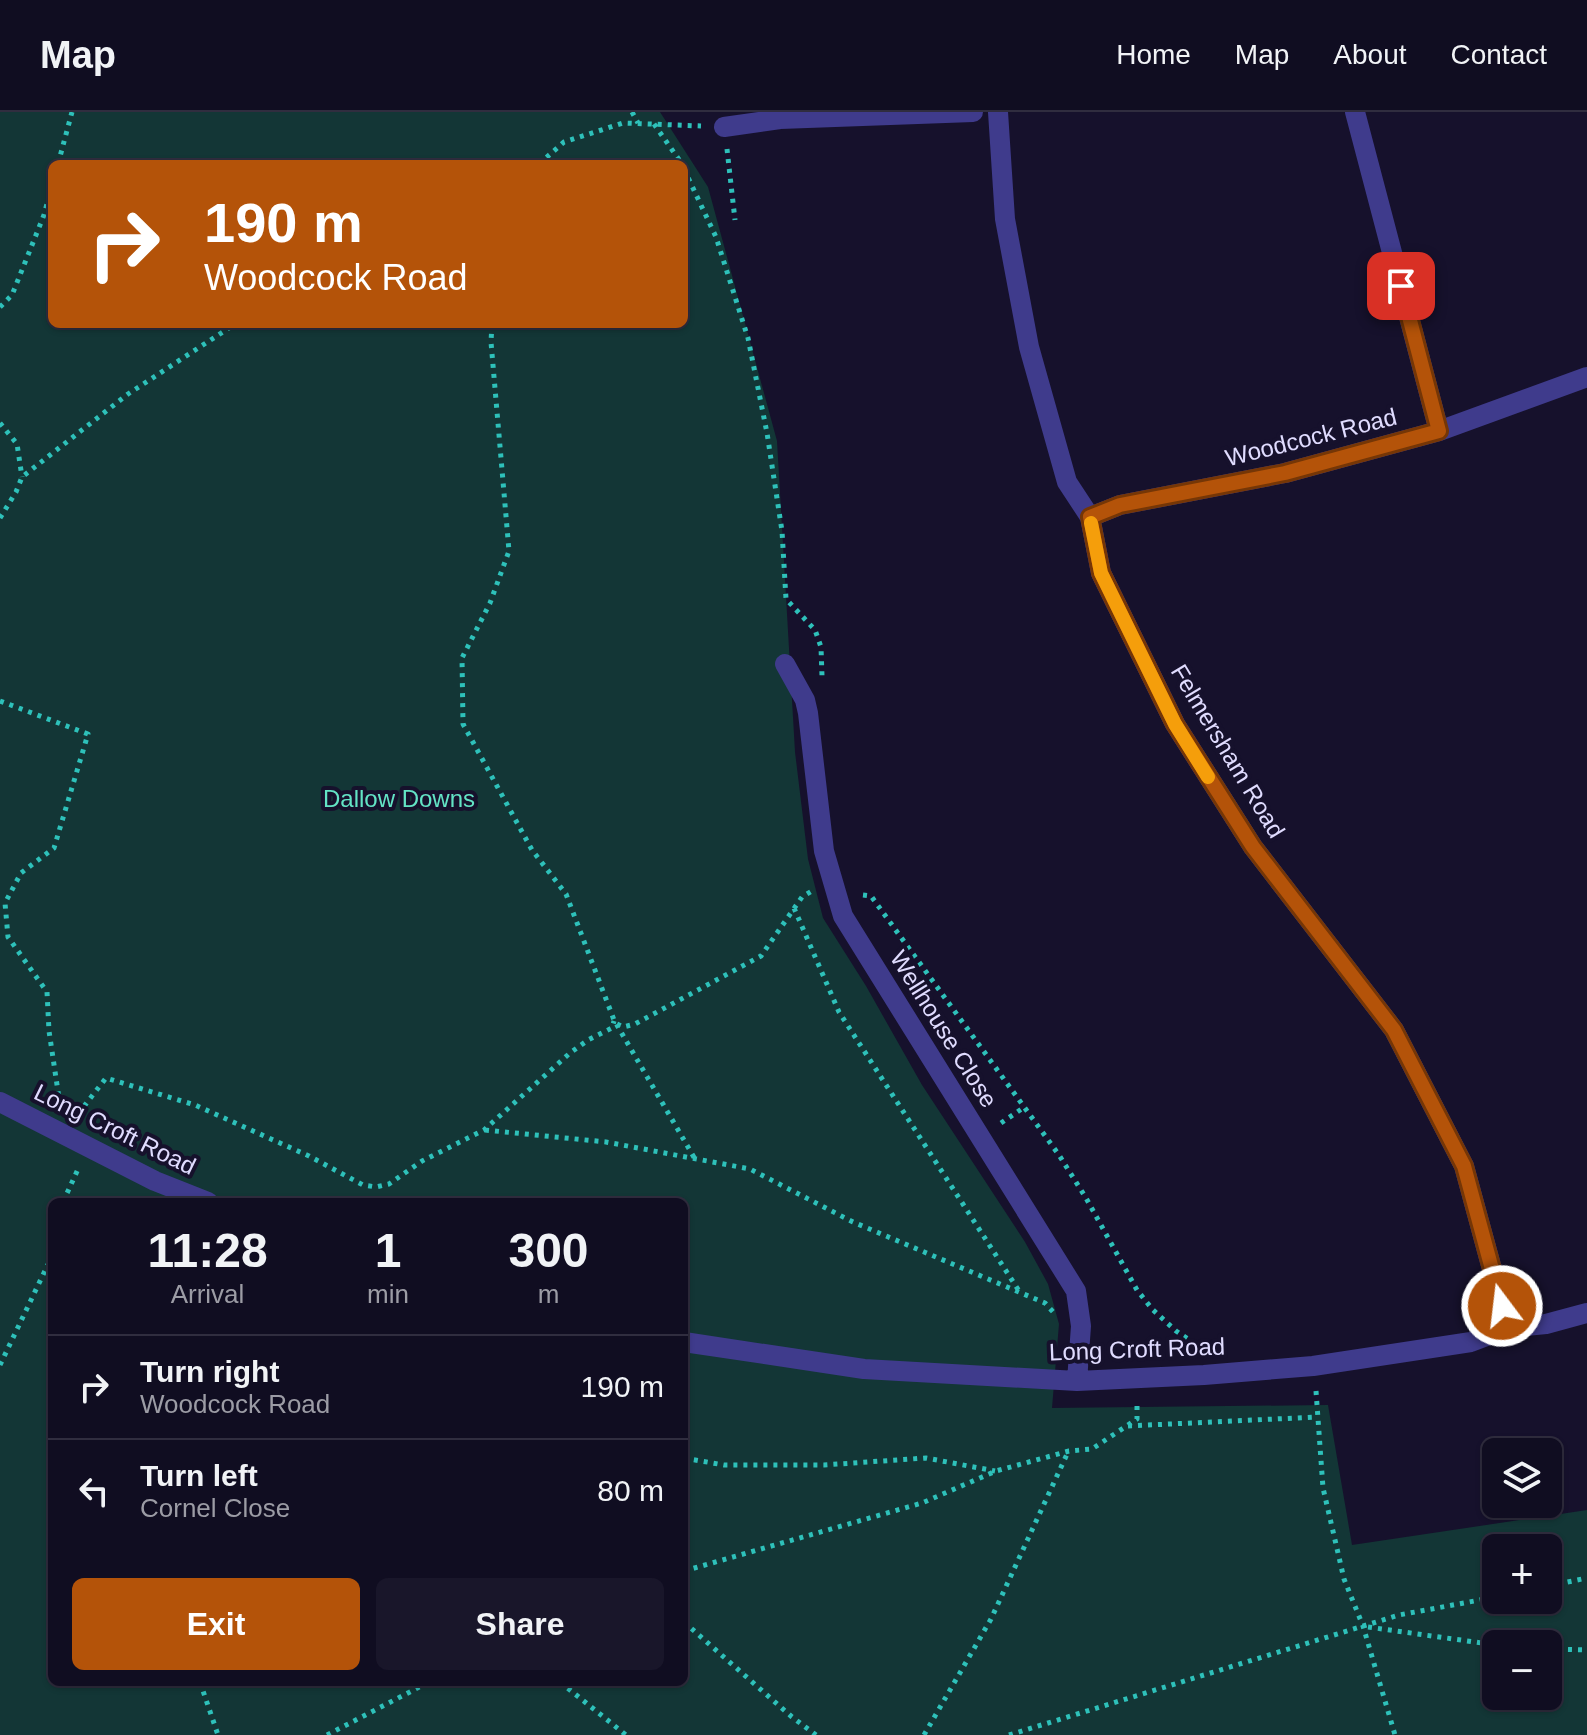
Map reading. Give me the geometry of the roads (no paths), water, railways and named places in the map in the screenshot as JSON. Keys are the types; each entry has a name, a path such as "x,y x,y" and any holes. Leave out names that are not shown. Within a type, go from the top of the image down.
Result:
{"street":[{"path":"724,127 779,116 973,112"},
{"name":"Felmersham Road","path":"998,112 1005,219 1029,347 1067,482 1090,517 1101,573 1175,724 1253,847 1394,1030 1464,1166 1508,1328"},
{"path":"1355,112 1439,431"},
{"name":"Woodcock Road","path":"1090,517 1120,505 1285,473 1439,431 1587,377"},
{"name":"Wellhouse Close","path":"785,664 805,700 808,713 824,851 843,916 1076,1291 1081,1326 1077,1381"},
{"name":"Long Croft Road","path":"0,1102 155,1181 198,1198"},
{"name":"Long Croft Road","path":"688,1343 864,1369 1077,1381 1313,1366 1471,1342 1508,1328 1546,1324 1587,1313"}],"park label":[{"name":"Dallow Downs","path":"399,798"}]}
